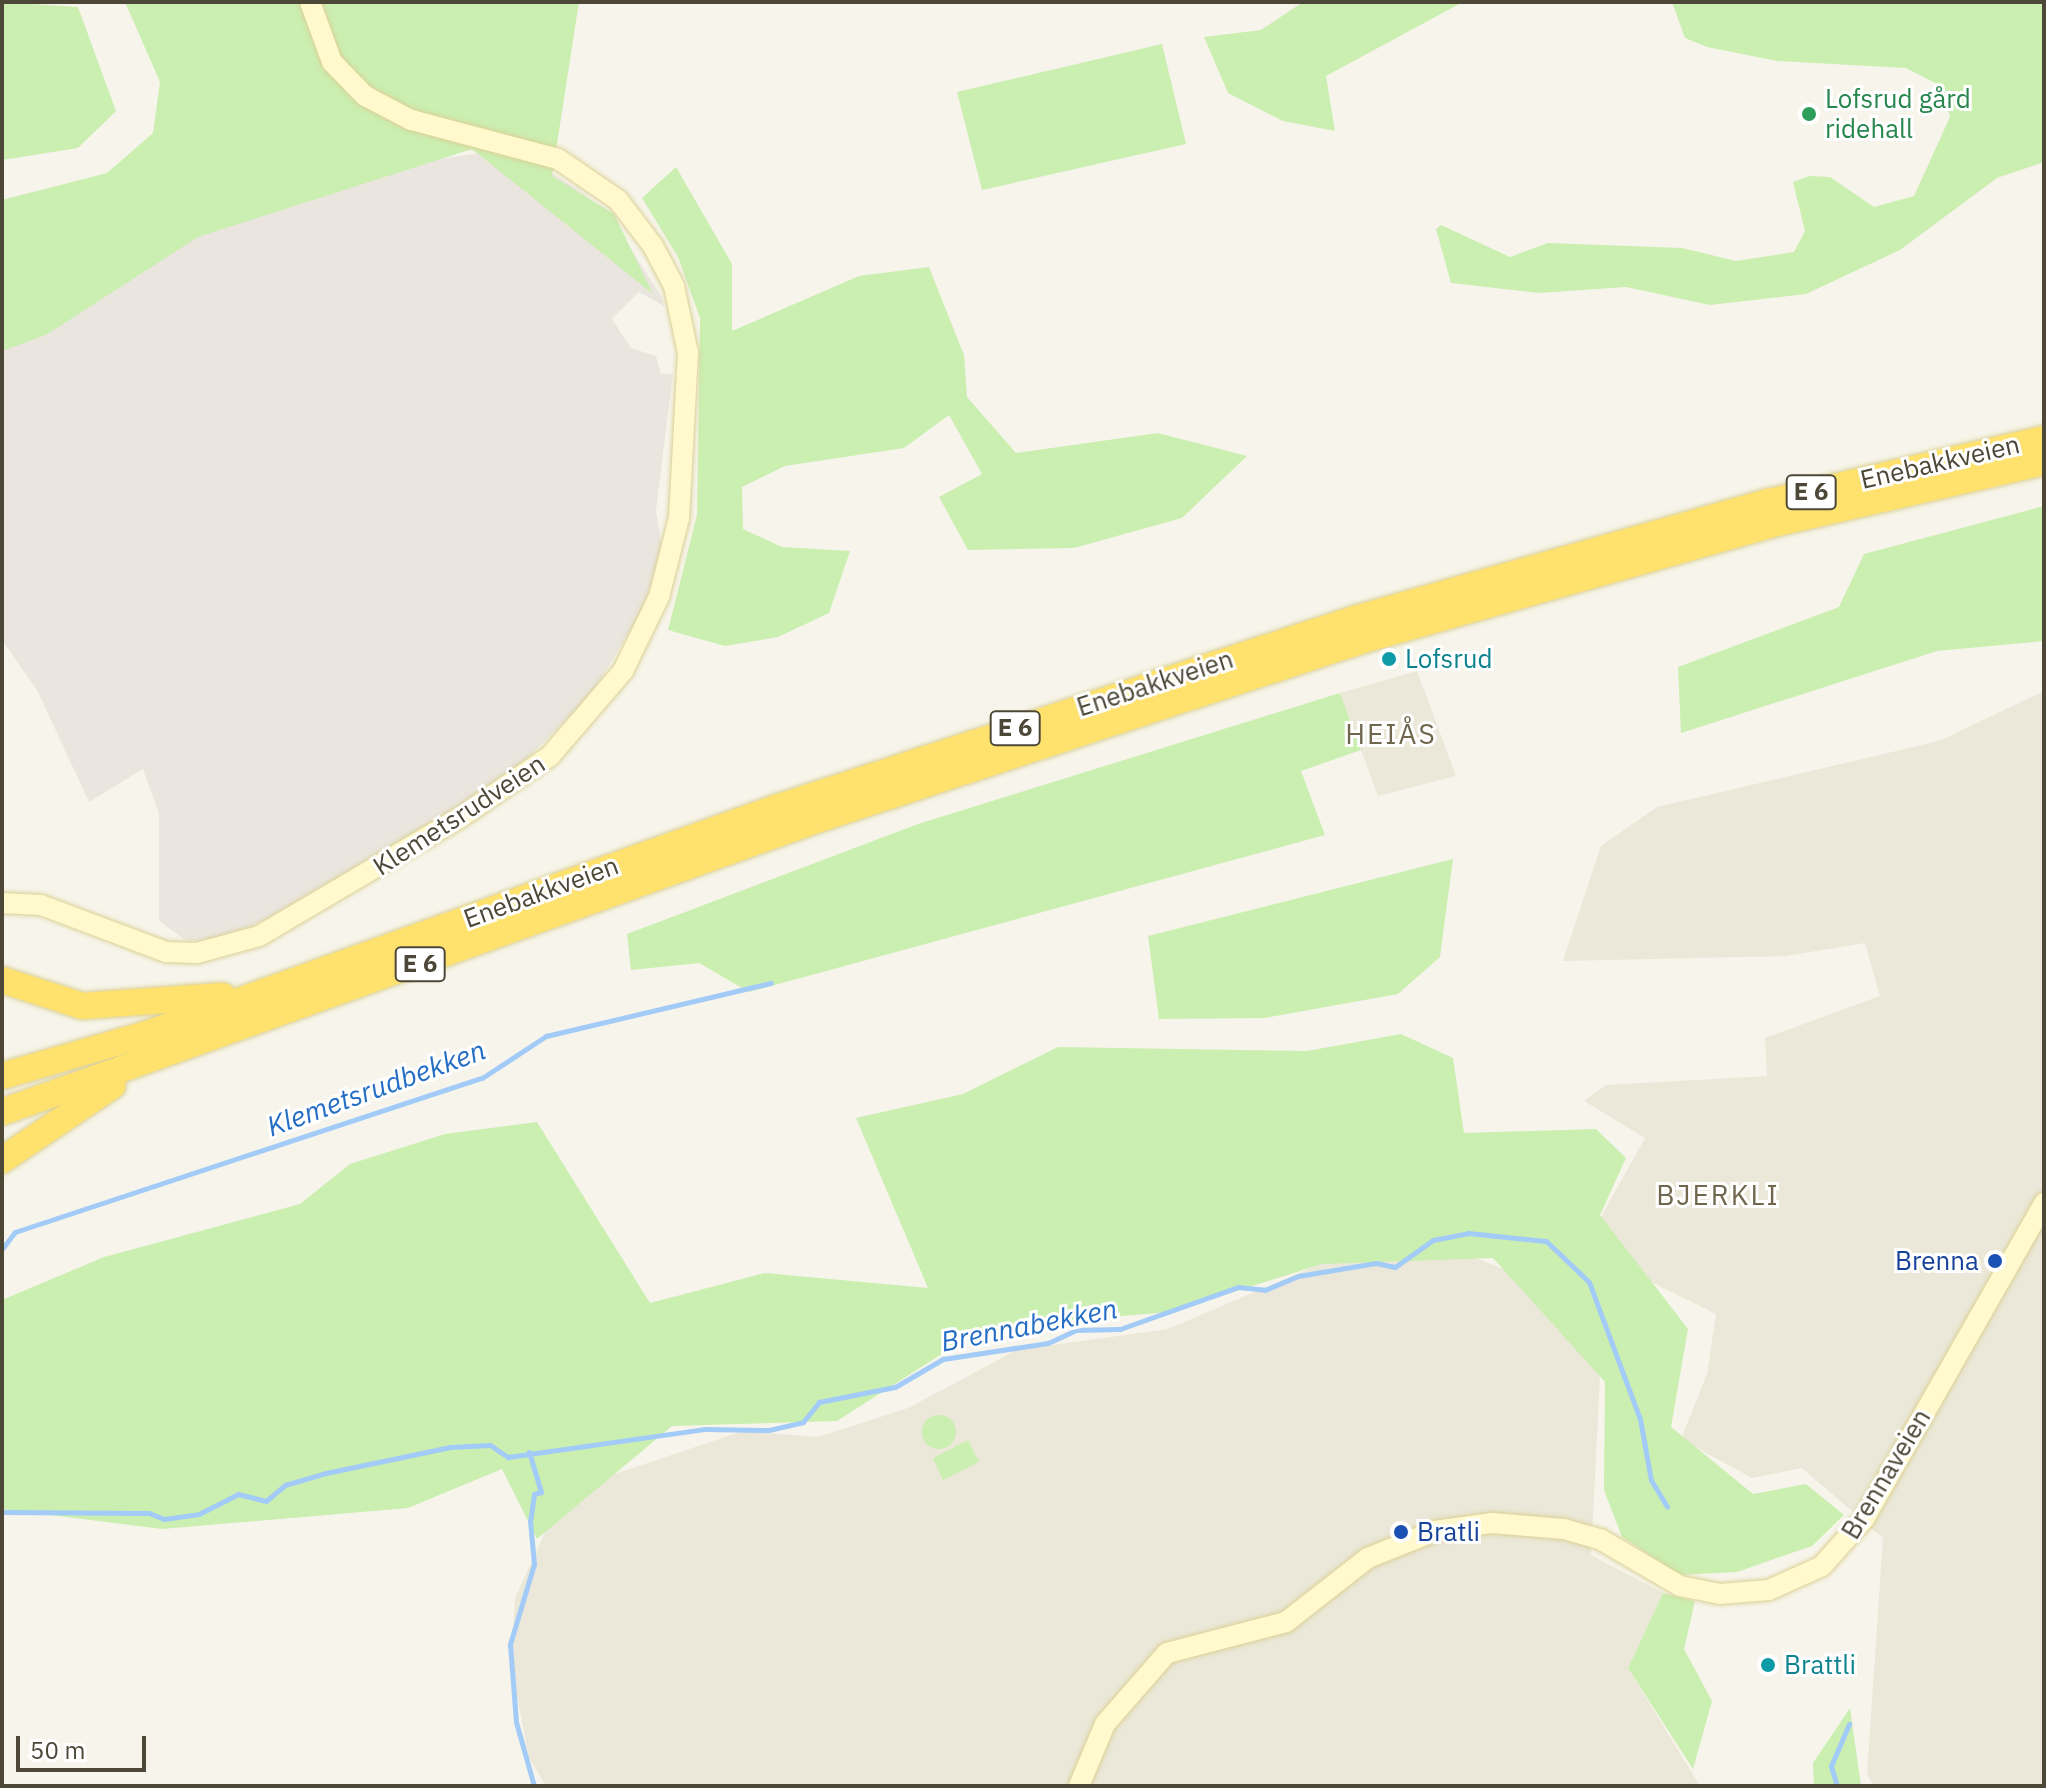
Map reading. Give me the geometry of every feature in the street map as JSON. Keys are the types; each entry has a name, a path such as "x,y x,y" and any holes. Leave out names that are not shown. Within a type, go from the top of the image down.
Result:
{"highway":[{"name":"Enebakkveien","path":"2,1076 147,1034 913,761 1535,577 2044,439"},
{"name":"Enebakkveien","path":"1583,564 2044,462"},
{"name":"Enebakkveien","path":"154,1060 874,800 1535,577"},
{"name":"E 6","path":"2,980 34,996 104,1007 274,989"},
{"name":"E 6","path":"2,1112 154,1060"},
{"name":"E 6","path":"2,1160 154,1060"}],"street":[{"name":"Klemetsrudveien","path":"2,920 9,903 166,952 217,949 269,931 550,756 623,671 671,560 688,353 674,286 647,235 600,184 558,159 411,120 365,96 332,62 310,2"},
{"name":"Brennaveien","path":"1079,1786 1105,1724 1167,1653 1286,1622 1368,1558 1435,1531 1492,1523 1564,1529 1600,1539 1668,1581 1720,1594 1769,1590 1822,1566 1871,1508 2044,1203"}],"shaded area":[{"path":"480,153 552,173 583,193 612,219 661,296 664,306 639,292 612,319 631,348 656,356 661,374 673,374 656,511 662,548 644,607 590,697 511,774 279,914 222,938 187,941 159,921 159,814 143,769 89,802 37,690 2,640 2,327 186,224 387,167"},
{"path":"1417,671 1456,776 1378,796 1340,693"},
{"path":"2044,691 2044,1786 1874,1786 1867,1774 1883,1538 1802,1468 1752,1478 1681,1439 1707,1374 1716,1314 1639,1276 1601,1217 1645,1138 1584,1101 1606,1085 1767,1076 1765,1038 1880,996 1865,943 1786,956 1563,961 1601,846 1657,807 1939,741"},
{"path":"1438,1243 1518,1275 1559,1307 1600,1378 1591,1555 1663,1593 1628,1668 1700,1786 546,1786 529,1758 511,1665 515,1598 564,1491 743,1431 818,1437 908,1408 1017,1350 1168,1329 1339,1256"}],"green space":[{"path":"2,2 78,7 116,111 78,148 2,160"},
{"path":"125,2 579,2 552,176 614,214 653,294 472,149 198,237 46,335 2,351 2,200 107,173 153,133 160,82"},
{"path":"1303,2 1463,2 1326,76 1335,131 1283,121 1228,93 1204,37 1261,30"},
{"path":"1672,2 2044,2 2044,162 1997,178 1900,250 1806,294 1710,305 1626,287 1539,293 1451,283 1436,229 1441,225 1510,257 1548,243 1682,248 1736,261 1794,252 1805,231 1793,182 1809,176 1830,177 1874,207 1914,196 1950,117 1943,87 1906,68 1777,61 1707,47 1685,38"},
{"path":"1162,44 1186,144 982,190 957,92"},
{"path":"676,167 732,264 732,331 859,276 929,267 964,355 967,397 1016,453 1158,433 1247,456 1182,518 1074,548 968,550 939,497 982,474 949,415 904,448 785,466 742,487 743,529 782,547 850,551 829,613 778,637 725,646 668,630 697,515 700,318 678,257 642,198"},
{"path":"2044,506 2044,641 1937,651 1681,733 1678,667 1839,607 1864,554"},
{"path":"1340,693 1361,750 1301,771 1325,835 749,992 699,963 631,970 627,934 918,824"},
{"path":"1453,859 1440,957 1398,994 1265,1018 1159,1019 1148,936"},
{"path":"1401,1034 1453,1058 1464,1133 1596,1129 1626,1158 1600,1215 1688,1329 1671,1427 1753,1494 1806,1484 1844,1515 1812,1546 1737,1572 1680,1575 1622,1537 1604,1490 1605,1382 1493,1258 1322,1264 1170,1312 984,1327 837,1421 672,1426 537,1539 502,1469 408,1508 162,1529 2,1509 2,1300 104,1257 300,1204 350,1164 445,1134 537,1122 650,1303 765,1273 928,1288 856,1118 963,1094 1058,1047 1307,1051"},
{"path":"939,1415 951,1420 956,1432 951,1444 939,1449 927,1444 922,1432 927,1420"},
{"path":"968,1440 979,1462 943,1480 933,1458"},
{"path":"1663,1593 1695,1601 1684,1649 1712,1701 1693,1769 1628,1668"},
{"path":"1850,1708 1861,1786 1814,1786 1813,1763"}],"waterway":[{"name":"Klemetsrudbekken","path":"2,1249 15,1232 482,1078 546,1036 771,983"},
{"name":"Brennabekken","path":"2,1512 149,1513 164,1519 199,1514 238,1494 266,1501 285,1485 326,1473 450,1447 490,1445 508,1457 704,1429 769,1430 803,1422 819,1402 895,1387 943,1359 1048,1343 1076,1330 1120,1329 1238,1287 1265,1290 1298,1276 1376,1263 1395,1267 1433,1240 1468,1233 1546,1241 1589,1282 1640,1419 1651,1480 1667,1507"},
{"path":"529,1452 541,1492 534,1494 530,1521 534,1564 510,1644 516,1722 534,1786"},
{"name":"Brennabekken","path":"1837,1786 1831,1766 1849,1724"}],"place":[{"name":"Lofsrud gård ridehall","path":"1809,114"},
{"name":"Lofsrud","path":"1389,659"},
{"name":"Brenna","path":"1995,1261"},
{"name":"Bratli","path":"1401,1532"},
{"name":"Brattli","path":"1768,1665"}],"district":[{"name":"HEIÅS","path":"1391,734"},
{"name":"BJERKLI","path":"1718,1195"}]}
